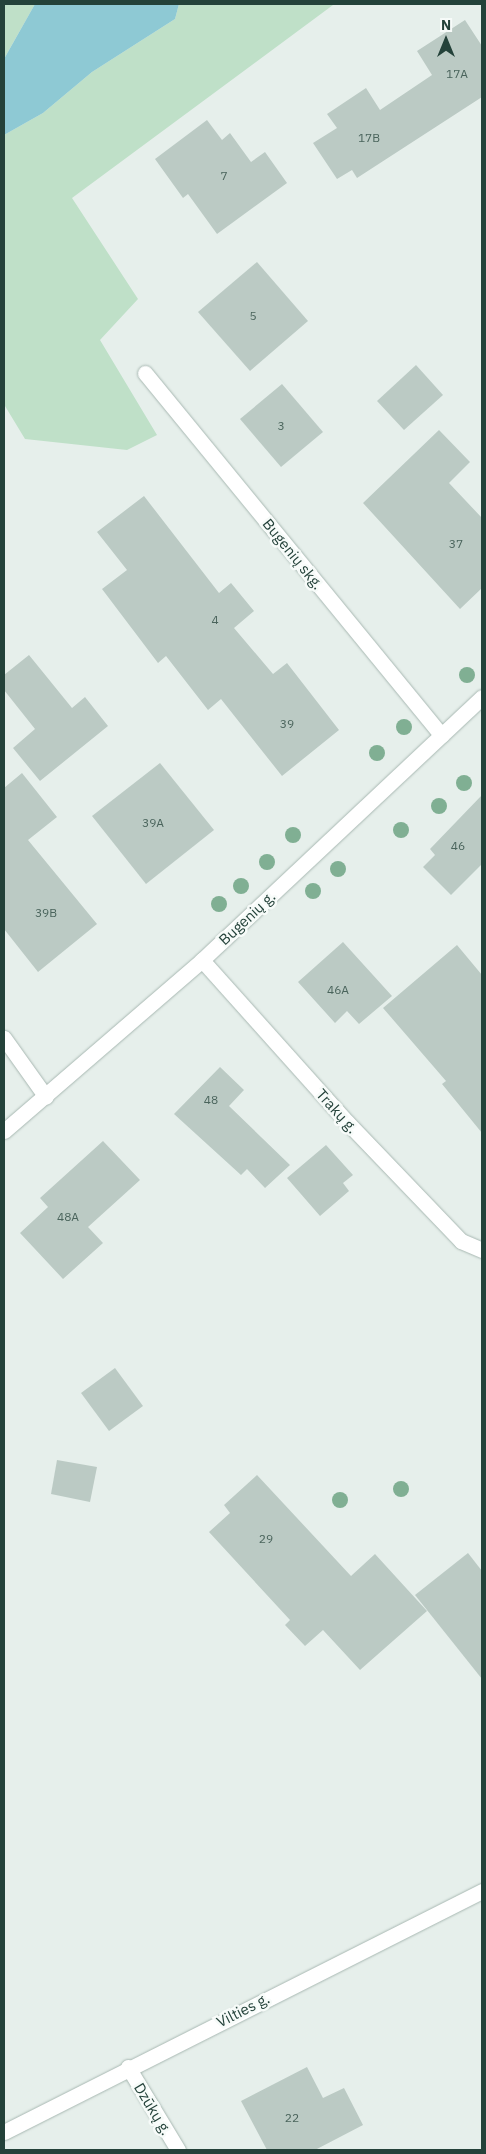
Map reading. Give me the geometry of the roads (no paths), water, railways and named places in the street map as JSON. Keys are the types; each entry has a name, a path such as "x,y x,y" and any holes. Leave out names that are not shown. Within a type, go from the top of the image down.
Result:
{"street":[{"name":"Bugenių skg.","path":"145,373 441,735"},
{"name":"Bugenių g.","path":"4,1131 46,1097 202,960 482,696"},
{"name":"Trakų g.","path":"202,960 347,1122 461,1241 482,1250"},
{"path":"4,1038 46,1097"},
{"name":"Vilties g.","path":"4,2132 128,2067 482,1891"},
{"name":"Dzūkų g.","path":"128,2067 178,2150"}],"water":[{"path":"35,4 179,4 175,19 92,72 43,113 4,135 4,59"}]}
